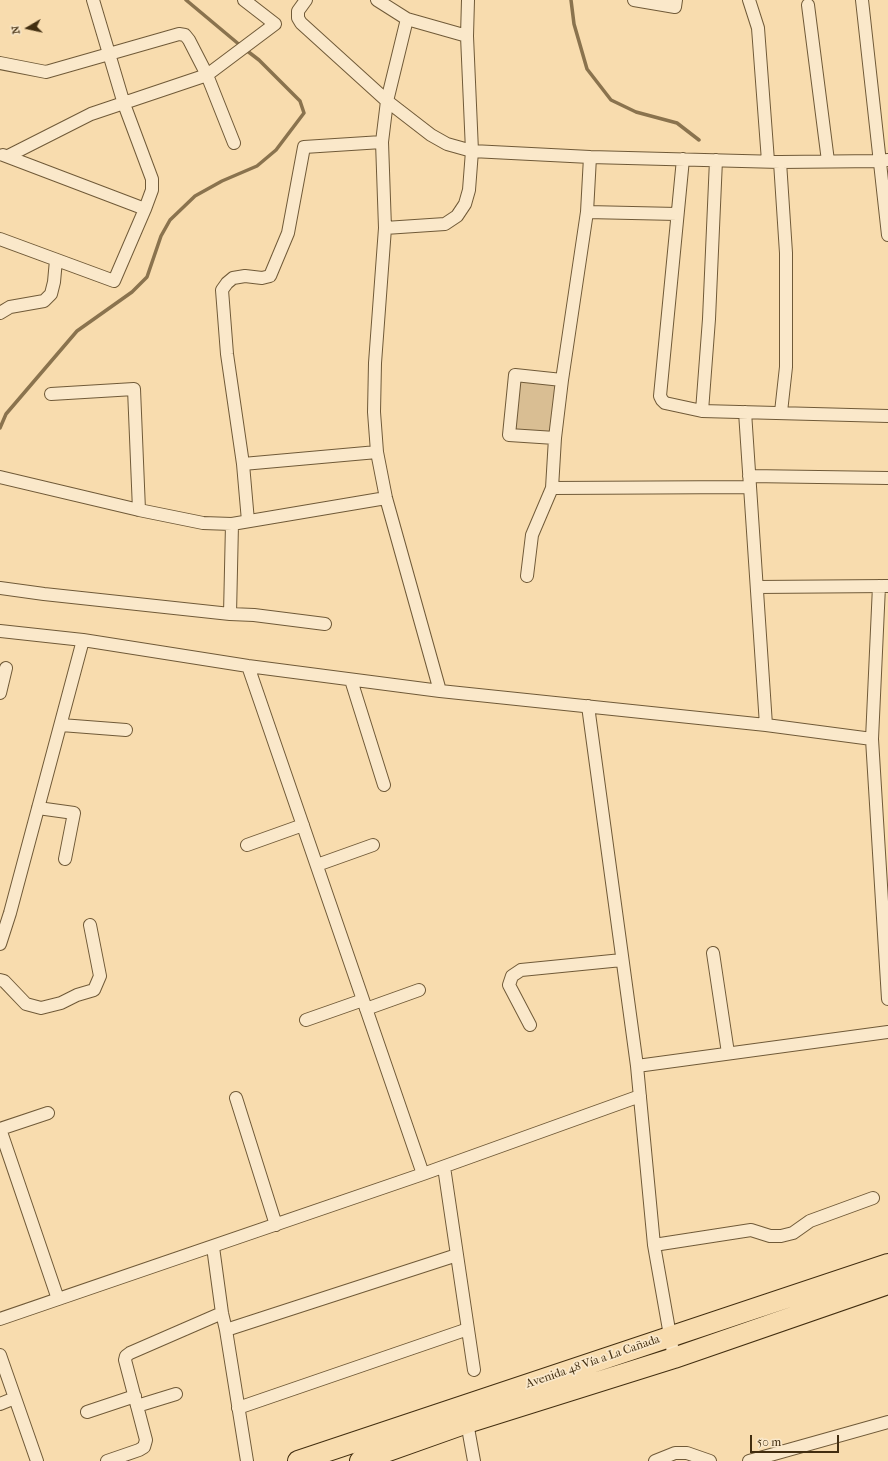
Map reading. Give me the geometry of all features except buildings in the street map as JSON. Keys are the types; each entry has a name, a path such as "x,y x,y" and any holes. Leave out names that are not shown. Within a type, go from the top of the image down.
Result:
{"main road":[{"name":"Avenida 48 Vía a La Cañada","path":"360,1461 466,1414 670,1336 888,1264"},
{"name":"Avenida 48 Vía a La Cañada","path":"298,1461 674,1358 888,1284"}],"street":[{"path":"0,239 114,281 146,209 152,190 152,179 124,104 93,0"},
{"path":"4,155 91,114 207,75 239,53 275,24 244,0"},
{"path":"306,0 298,11 298,18 301,23 387,101 431,135 447,144 472,151 590,158 884,161"},
{"path":"377,0 408,19 467,36"},
{"path":"385,228 445,224 457,216 465,204 469,190 472,151 467,36 468,0"},
{"path":"634,0 675,7 676,0"},
{"path":"749,0 758,28 786,253 786,367 782,412"},
{"path":"862,0 884,161 888,235"},
{"path":"808,5 828,161"},
{"path":"408,19 387,101 382,142 385,228 375,370 374,412 376,452 386,498 440,691"},
{"path":"0,63 46,72 179,34 185,35 207,75 234,143"},
{"path":"248,521 243,464 227,354 222,290 227,283 234,278 245,276 262,278 270,276 288,233 304,147 382,142"},
{"path":"4,155 146,209"},
{"path":"527,576 532,535 552,488 555,438 562,380 587,212 590,158"},
{"path":"683,159 660,396 665,403 702,411 888,416"},
{"path":"702,411 709,318 716,160"},
{"path":"587,212 678,214"},
{"path":"0,313 10,307 44,301 51,294 54,282 56,260"},
{"path":"555,438 509,435 515,375 562,380"},
{"path":"51,394 134,390 139,510"},
{"path":"745,412 766,725"},
{"path":"243,464 376,452"},
{"path":"0,477 139,510 203,523 232,524 386,498"},
{"path":"552,488 888,478"},
{"path":"230,614 232,524"},
{"path":"757,587 884,586 872,739 888,999"},
{"path":"0,588 325,624"},
{"path":"0,631 83,640 248,666 351,680 440,691 766,725 872,739"},
{"path":"0,944 5,912 38,808 83,640"},
{"path":"248,666 423,1174"},
{"path":"0,693 6,668"},
{"path":"351,680 384,786"},
{"path":"588,706 637,1066 654,1245 674,1358"},
{"path":"60,725 126,730"},
{"path":"38,808 74,813 65,858"},
{"path":"247,845 303,825"},
{"path":"317,865 373,845"},
{"path":"0,980 9,985 26,1004 41,1008 61,1004 77,995 94,990 100,976 90,924"},
{"path":"713,953 728,1053"},
{"path":"530,1025 509,985 512,976 521,970 622,960"},
{"path":"306,1020 419,990"},
{"path":"637,1066 888,1032"},
{"path":"0,1319 444,1167 640,1096"},
{"path":"236,1098 276,1225"},
{"path":"48,1113 0,1129 58,1299"},
{"path":"444,1167 474,1370"},
{"path":"654,1245 751,1230 770,1236 782,1236 793,1233 810,1221 873,1198"},
{"path":"213,1247 222,1313 247,1461"},
{"path":"226,1330 457,1255"},
{"path":"107,1461 144,1447 146,1440 125,1360 126,1356 222,1313"},
{"path":"238,1408 468,1329"},
{"path":"0,1355 37,1461"},
{"path":"87,1412 176,1394"},
{"path":"0,1404 15,1398"},
{"path":"466,1414 474,1461"},
{"path":"748,1461 888,1422"},
{"path":"655,1461 675,1453 687,1453 710,1461"}],"shaded area":[{"path":"520,380 557,385 551,433 515,430"}],"waterway":[{"path":"186,0 241,46"},
{"path":"571,0 574,24 587,69 611,100 636,112 677,123 699,140"},
{"path":"0,428 6,414 77,331 132,292 147,277 161,236 170,220 195,196 222,181 257,166 276,150 304,113 300,101 259,60 246,50"}]}
